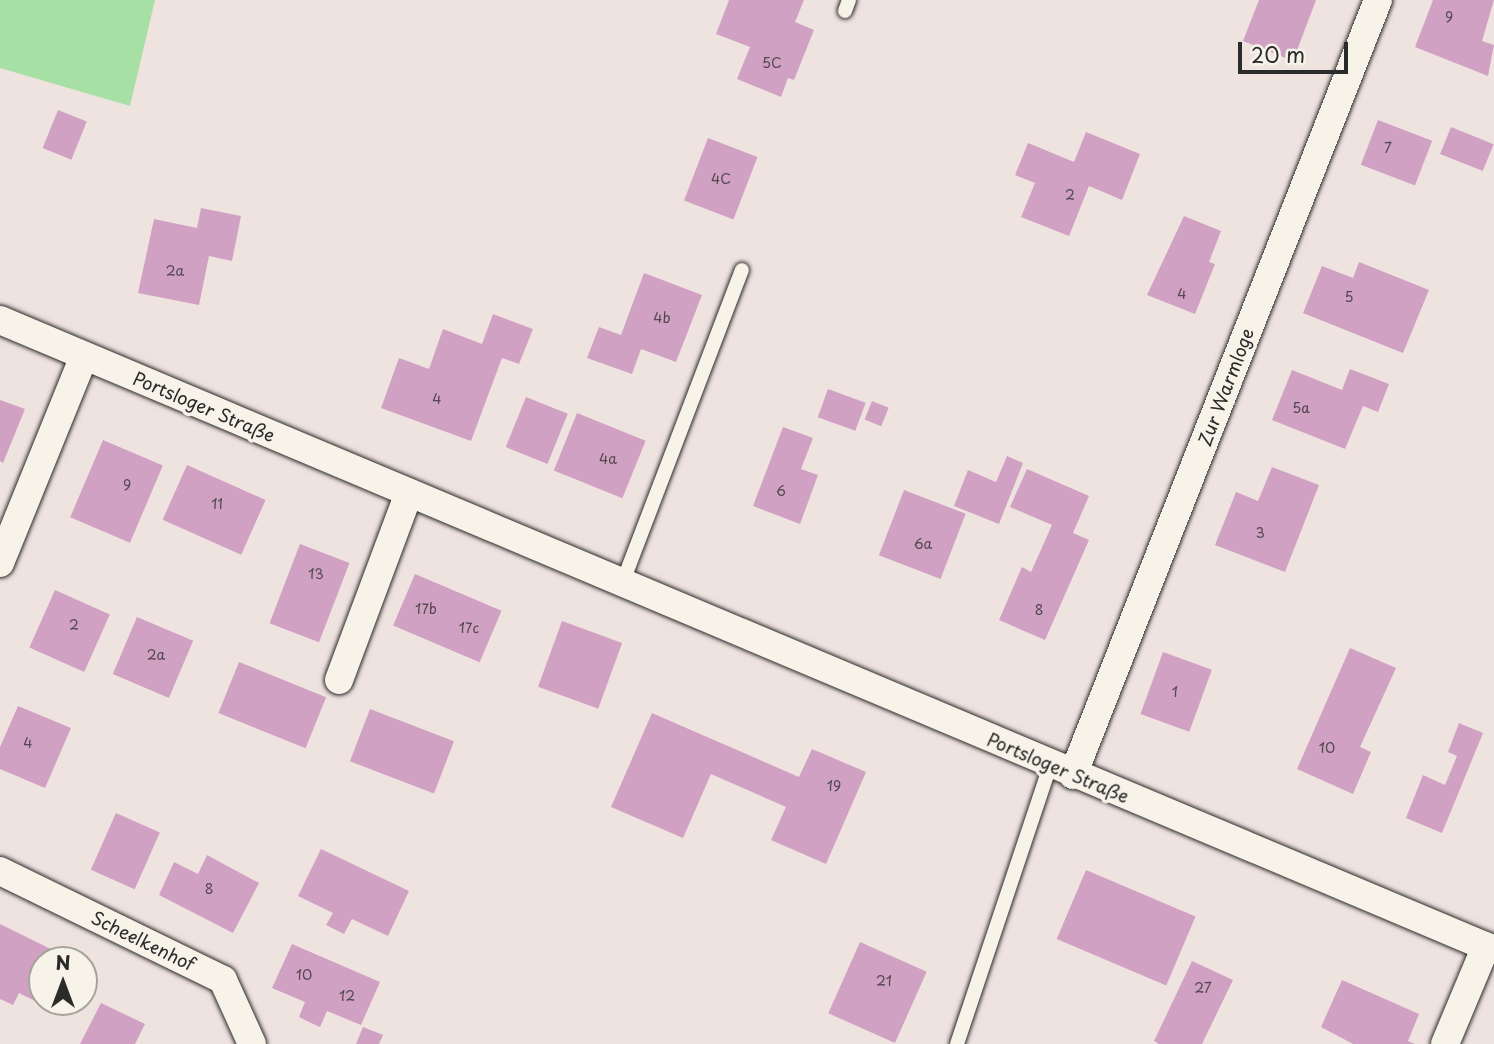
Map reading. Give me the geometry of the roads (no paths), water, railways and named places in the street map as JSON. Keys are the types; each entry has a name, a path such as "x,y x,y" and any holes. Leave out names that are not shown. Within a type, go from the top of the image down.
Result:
{"street":[{"name":"Zur Warmloge","path":"1062,770 1378,0"},
{"name":"Portsloger Straße","path":"0,320 1062,770 1490,948"},
{"path":"0,563 85,356"},
{"path":"339,680 409,493"},
{"name":"Scheelkenhof","path":"0,871 223,980 252,1044"},
{"path":"1445,1044 1490,948"}],"lane":[{"path":"622,584 742,270"},
{"path":"957,1044 1062,770"}]}
